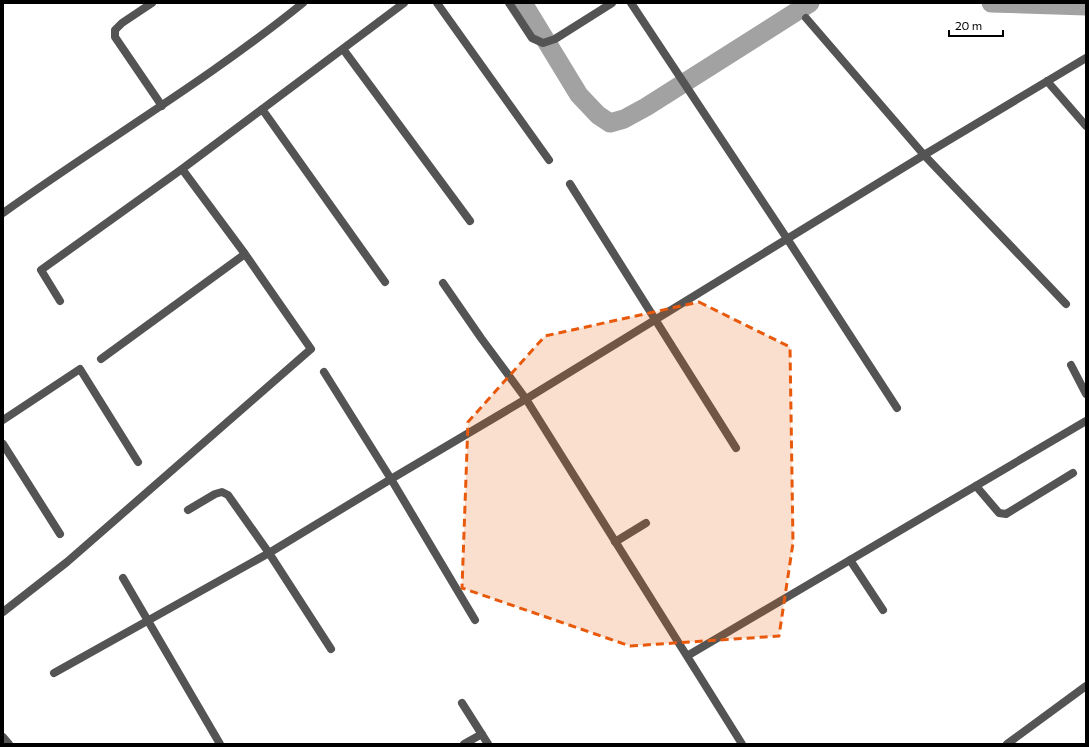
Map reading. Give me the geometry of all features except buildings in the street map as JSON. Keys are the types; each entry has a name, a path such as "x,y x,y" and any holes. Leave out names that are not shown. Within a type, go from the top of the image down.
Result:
{"street":[{"path":"152,3 122,23 115,30 115,37 162,106"},
{"path":"3,213 162,106 267,32 303,3"},
{"path":"60,301 41,270 182,169 404,3"},
{"path":"437,3 549,160"},
{"path":"509,3 532,38 543,43 555,39 612,3"},
{"path":"631,3 897,408"},
{"path":"806,18 924,155 1066,304"},
{"path":"343,49 470,221"},
{"path":"54,673 269,553 391,478 526,399 788,240 924,155 1086,58"},
{"path":"1047,81 1086,126"},
{"path":"262,109 384,282"},
{"path":"3,612 67,562 311,349 182,169"},
{"path":"570,184 736,448"},
{"path":"101,359 244,254"},
{"path":"443,283 526,399 742,744"},
{"path":"1071,365 1086,394"},
{"path":"3,420 80,369 138,462"},
{"path":"324,372 391,478 475,620"},
{"path":"687,656 1086,421"},
{"path":"3,444 60,534"},
{"path":"976,486 999,513 1006,514 1074,473"},
{"path":"188,510 215,494 222,492 228,495 269,553 331,649"},
{"path":"615,542 646,523"},
{"path":"850,560 883,610"},
{"path":"123,578 220,744"},
{"path":"1007,744 1086,686"},
{"path":"462,703 488,744"},
{"path":"464,744 482,734"},
{"path":"3,737 9,744"}],"highlighted area":[{"path":"699,302 790,347 793,543 779,636 630,646 462,588 468,422 545,336"}],"waterway":[{"path":"523,3 579,95 598,115 610,123 624,119 646,107 810,3"},
{"path":"991,3 1086,6"}]}
